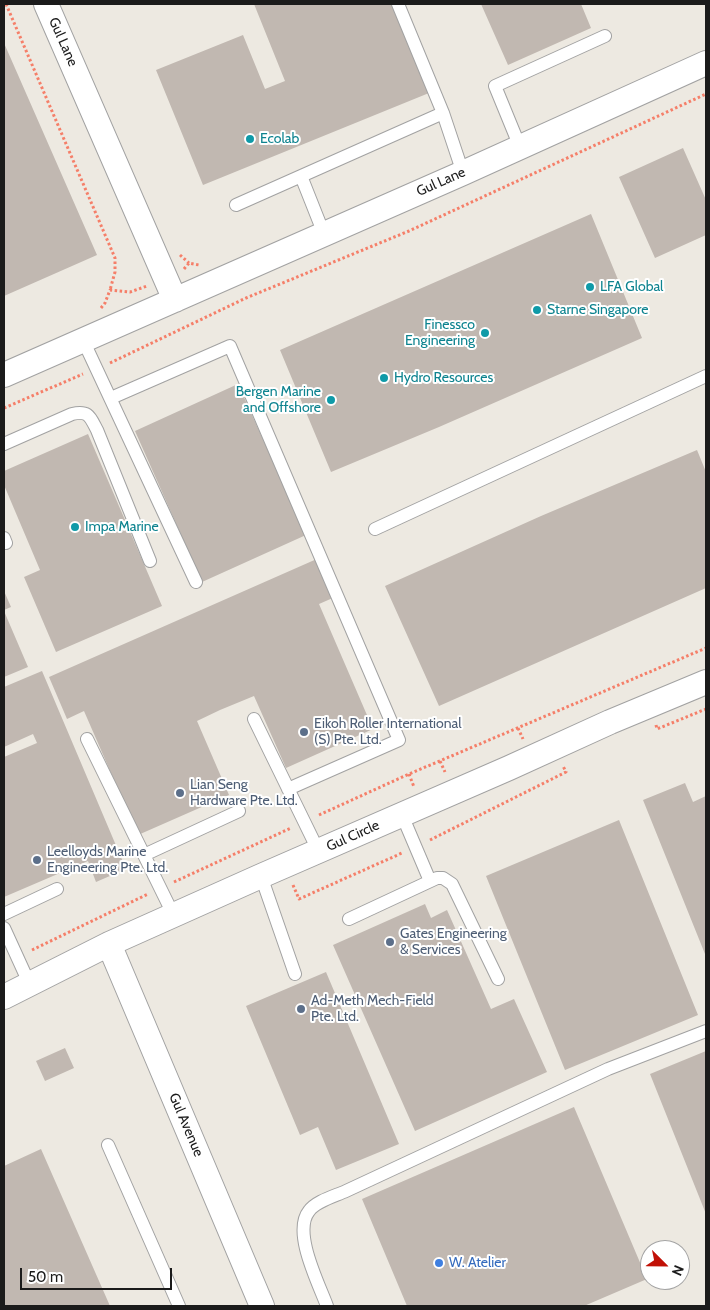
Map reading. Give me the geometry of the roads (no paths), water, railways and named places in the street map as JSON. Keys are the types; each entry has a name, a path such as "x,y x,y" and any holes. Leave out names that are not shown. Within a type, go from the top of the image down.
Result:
{"street":[{"name":"Gul Lane","path":"46,4 175,300"},
{"name":"Gul Lane","path":"4,374 463,173 706,63"},
{"name":"Gul Circle","path":"4,997 109,944 610,722 706,682"},
{"name":"Gul Avenue","path":"109,944 262,1306"}],"lane":[{"path":"398,4 442,113 463,173"},
{"path":"520,147 495,86 605,36"},
{"path":"236,205 442,113"},
{"path":"301,176 324,234"},
{"path":"83,340 112,398 196,582"},
{"path":"112,398 230,346 399,740 288,789"},
{"path":"375,529 706,376"},
{"path":"4,444 72,414 86,413 97,430 150,561"},
{"path":"254,719 319,852"},
{"path":"87,739 174,916"},
{"path":"144,855 238,811"},
{"path":"402,815 430,881"},
{"path":"261,876 296,974"},
{"path":"349,919 430,881 443,878 452,884 498,979"},
{"path":"4,914 57,889"},
{"path":"4,928 30,985"},
{"path":"327,1306 304,1244 302,1226 308,1211 339,1194 608,1069 706,1032"},
{"path":"108,1145 179,1306"}],"place":[{"name":"Ecolab","path":"250,139"},
{"name":"LFA Global","path":"590,287"},
{"name":"Starne Singapore","path":"537,310"},
{"name":"Finessco Engineering","path":"485,333"},
{"name":"Hydro Resources","path":"384,378"},
{"name":"Bergen Marine and Offshore","path":"331,400"},
{"name":"Impa Marine","path":"75,527"},
{"name":"Eikoh Roller International (S) Pte. Ltd.","path":"304,732"},
{"name":"Lian Seng Hardware Pte. Ltd.","path":"180,793"},
{"name":"Leelloyds Marine Engineering Pte. Ltd.","path":"37,860"},
{"name":"Gates Engineering & Services","path":"390,942"},
{"name":"Ad-Meth Mech-Field Pte. Ltd.","path":"301,1009"},
{"name":"W. Atelier","path":"439,1263"}]}
